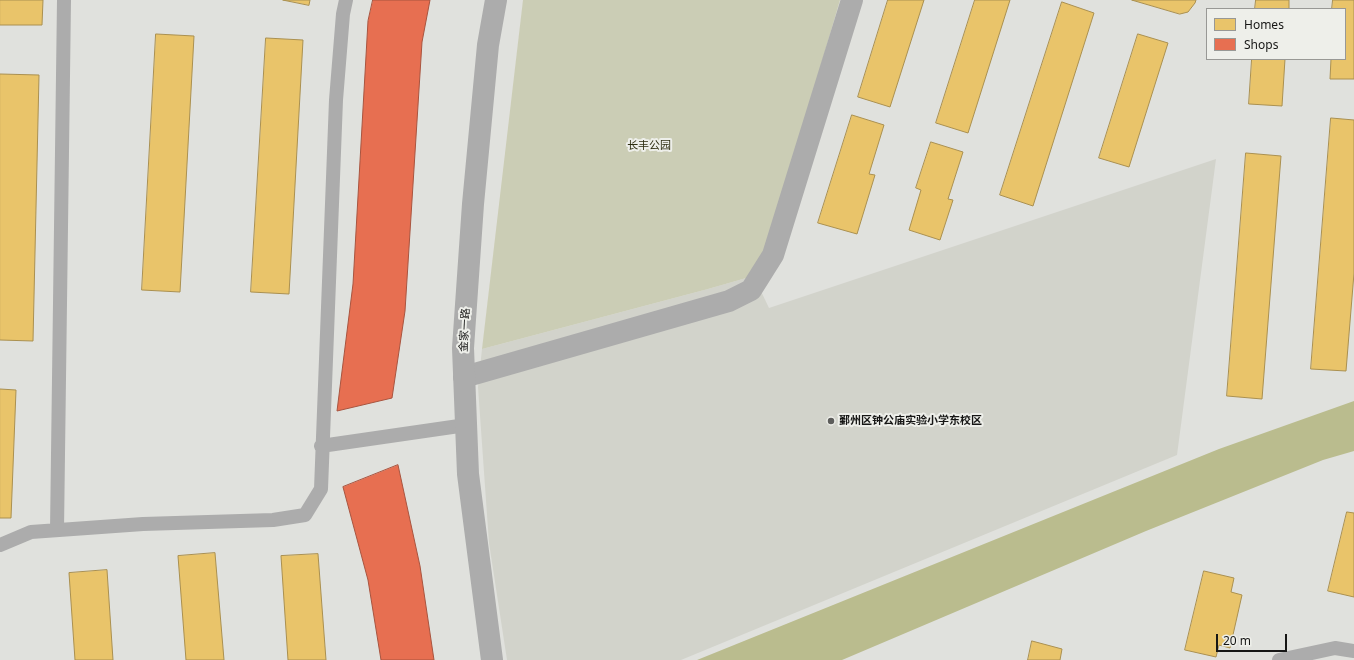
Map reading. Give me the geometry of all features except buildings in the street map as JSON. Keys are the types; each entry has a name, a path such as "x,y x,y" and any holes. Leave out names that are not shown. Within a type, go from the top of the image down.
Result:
{"street":[{"name":"金家一路","path":"492,660 468,474 463,348 473,204 488,45 496,0"},
{"path":"464,377 729,301 751,290 773,255 852,0"}],"lane":[{"path":"57,530 64,0"},
{"path":"0,545 31,532 143,524 273,520 305,515 320,489 336,100 343,14 346,0"},
{"path":"321,446 466,425"},
{"path":"1279,660 1335,648 1354,651"}],"shaded area":[{"name":"鄞州区钟公庙实验小学东校区","path":"1216,159 1177,455 681,660 507,660 489,543 478,387 482,349 760,274 757,283 769,308"},
{"path":"1354,401 1354,451 1323,460 1146,531 842,660 697,660 1219,449"}],"green space":[{"name":"长丰公园","path":"523,0 840,0 760,274 482,349"}],"place":[{"name":"鄞州区钟公庙实验小学东校区","path":"831,421"}]}
